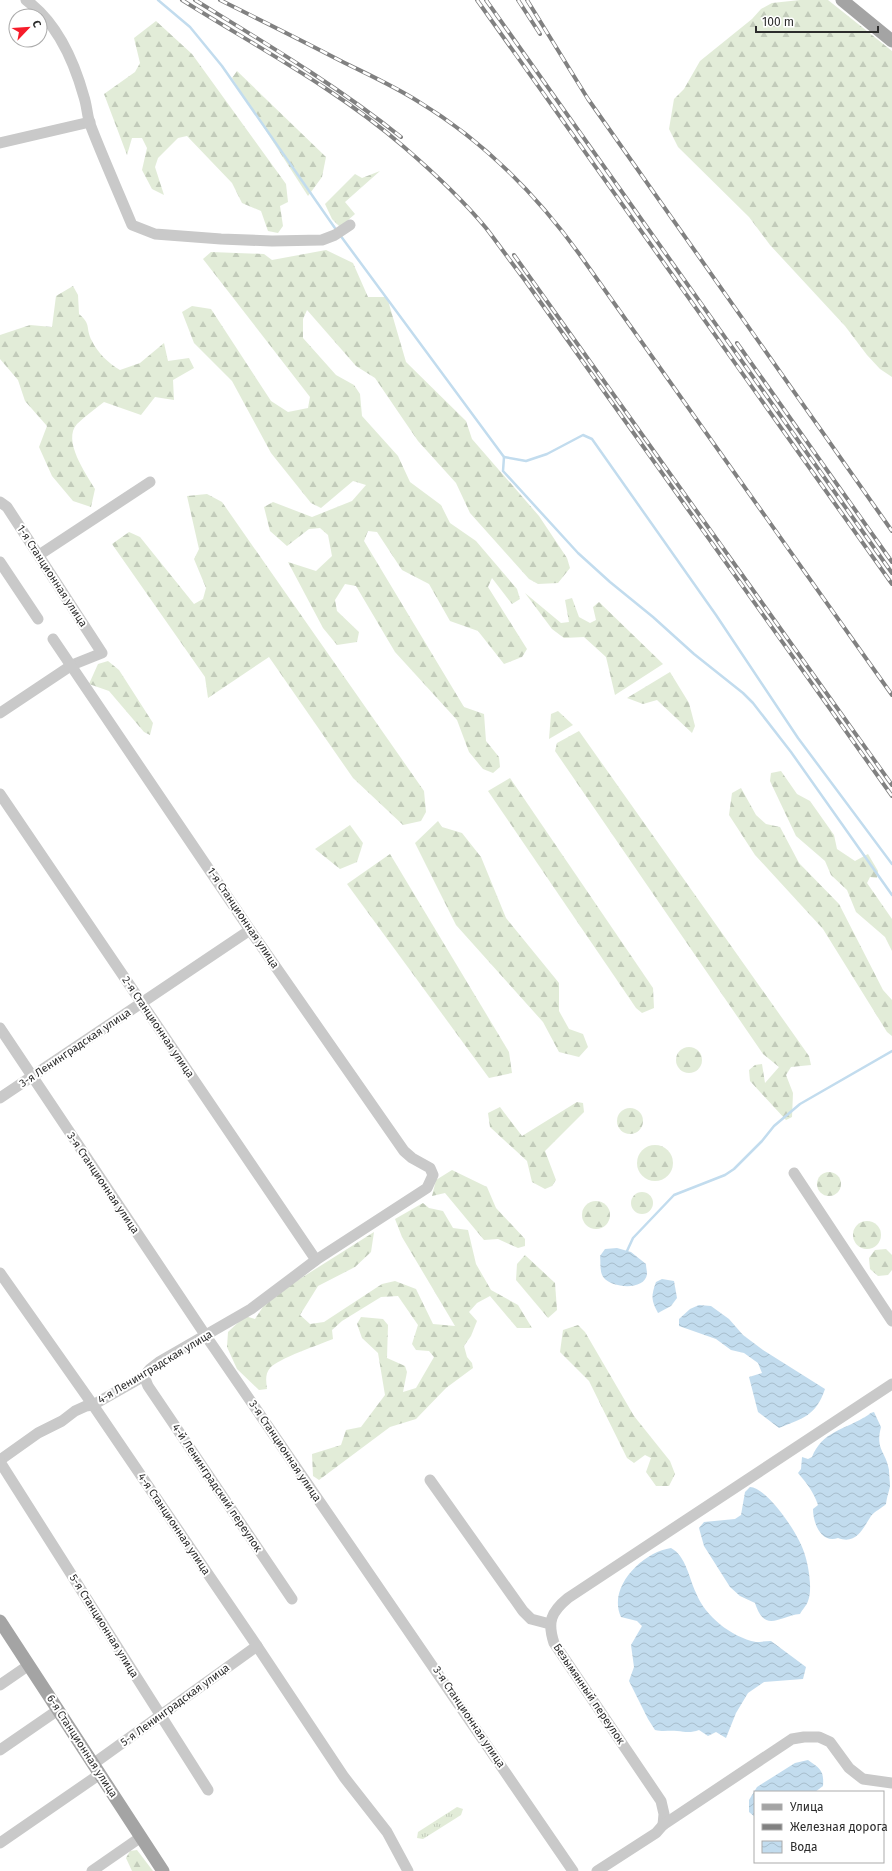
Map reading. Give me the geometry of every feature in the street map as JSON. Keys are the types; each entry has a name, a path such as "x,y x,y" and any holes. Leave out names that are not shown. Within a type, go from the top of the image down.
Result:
{"main road":[{"path":"842,0 892,41"},
{"name":"6-я Станционная улица","path":"0,1621 163,1871"}],"street":[{"path":"26,0 36,7 55,29 71,59 90,122 132,225 155,234 221,240 272,242 322,240 335,235 350,225"},
{"path":"0,143 90,122"},
{"path":"39,555 150,482"},
{"name":"1-я Станционная улица","path":"2,507 39,555 102,653 72,665"},
{"path":"0,562 38,619"},
{"name":"1-я Станционная улица","path":"54,639 250,930 404,1151 412,1158 430,1168 432,1174 427,1188"},
{"path":"0,713 72,665"},
{"name":"2-я Станционная улица","path":"0,794 316,1260"},
{"name":"3-я Ленинградская улица","path":"0,1098 250,930"},
{"name":"3-я Станционная улица","path":"0,1028 206,1336 573,1871"},
{"path":"794,1173 892,1321"},
{"name":"4-я Ленинградская улица","path":"0,1461 38,1433 62,1421 75,1411 86,1406 93,1405 144,1376 159,1362 251,1309 316,1260 427,1188"},
{"name":"4-я Станционная улица","path":"0,1274 93,1405 344,1777 387,1832 408,1871"},
{"name":"4-й Ленинградский переулок","path":"144,1376 148,1386 292,1599"},
{"path":"430,1480 523,1611 531,1619 550,1624 552,1615 556,1609 568,1598 892,1384"},
{"name":"5-я Станционная улица","path":"0,1461 208,1790"},
{"name":"Безымянный переулок","path":"550,1624 550,1632 560,1654 661,1801 664,1814 663,1825"},
{"name":"5-я Ленинградская улица","path":"0,1843 96,1769 160,1715 257,1646"},
{"path":"0,1685 29,1665"},
{"path":"0,1750 58,1710"},
{"path":"597,1871 656,1833 663,1825 792,1739 820,1736 830,1742 849,1768 863,1780 892,1783"},
{"path":"92,1871 141,1837"}],"green space":[{"path":"800,0 828,0 892,51 892,377 880,369 867,355 845,326 770,245 749,217 678,147 669,129 674,99 684,89 700,61 752,19 761,9 772,3"},
{"path":"156,21 192,54 286,184 288,202 280,206 283,226 278,233 268,231 261,211 242,203 232,183 187,136 178,138 158,158 155,167 164,195 152,189 142,170 147,148 142,138 132,138 127,155 104,94 135,72 140,63 134,38"},
{"path":"237,71 326,157 322,177 308,196 232,78"},
{"path":"380,171 345,202 355,214 340,227 332,219 325,204 355,174 362,178"},
{"path":"326,250 353,263 368,297 387,297 406,362 466,421 472,439 539,516 567,558 570,568 558,583 538,584 529,579 470,513 456,483 418,441 375,378 356,366 307,310 303,319 303,338 336,375 354,385 360,394 362,416 398,456 410,482 441,505 450,523 476,541 517,589 520,599 512,604 492,578 488,587 527,649 522,657 504,664 478,631 450,621 429,584 402,570 377,532 368,531 364,541 464,707 484,714 486,741 499,757 500,767 493,773 483,769 469,752 457,720 395,652 356,586 345,584 335,600 337,611 359,632 357,642 337,645 323,628 288,562 316,571 332,556 328,535 320,528 309,529 287,546 270,531 264,507 273,502 312,517 352,501 366,485 353,481 321,508 311,503 271,453 232,381 194,343 182,312 192,306 211,309 271,401 288,412 308,408 310,397 203,259 211,252 264,254 272,260"},
{"path":"73,286 78,295 79,314 86,321 94,345 108,361 120,370 140,363 164,343 168,361 189,358 194,368 173,380 174,400 155,397 141,415 104,402 77,424 73,431 72,439 81,466 95,489 91,507 73,501 52,476 39,447 47,426 25,401 18,380 0,359 0,335 30,325 52,327 56,296"},
{"path":"207,494 222,502 424,791 426,812 421,821 403,825 353,778 269,657 208,698 205,677 112,544 129,532 140,537 194,604 203,599 206,588 194,559 199,549 187,496"},
{"path":"525,593 561,623 569,622 565,600 572,598 579,617 590,623 596,620 593,607 599,602 663,664 615,695 606,657 584,637 564,638 552,629"},
{"path":"108,661 119,670 153,723 150,735 144,732 109,691 89,684 98,664"},
{"path":"670,672 689,703 695,726 692,733 657,700 643,704 627,698"},
{"path":"558,711 573,725 549,739 551,714"},
{"path":"579,731 809,1056 811,1065 791,1067 786,1075 793,1093 792,1117 786,1120 750,1081 749,1070 755,1065 762,1064 765,1083 779,1067 763,1054 555,751 557,743"},
{"path":"781,771 797,794 810,801 834,835 837,849 855,861 868,854 878,871 877,878 870,877 867,883 892,919 892,951 885,937 856,912 847,890 831,875 825,861 796,836 770,781 771,773"},
{"path":"510,778 653,988 654,1008 642,1013 636,1008 488,791"},
{"path":"741,788 756,815 766,824 780,827 799,863 839,904 883,990 892,1000 892,1036 887,1032 823,929 755,855 729,815 732,793"},
{"path":"438,821 442,827 462,833 481,857 506,918 559,983 559,1011 569,1029 583,1034 588,1047 579,1057 559,1052 543,1022 456,925 415,843"},
{"path":"350,825 363,843 357,862 340,869 315,849"},
{"path":"390,854 509,1052 512,1073 489,1078 347,884"},
{"path":"689,1047 698,1051 702,1060 698,1069 689,1073 680,1069 676,1060 680,1051"},
{"path":"577,1102 583,1103 584,1112 545,1151 556,1180 552,1186 545,1189 532,1182 527,1161 490,1127 488,1113 500,1107 522,1136"},
{"path":"630,1108 639,1112 643,1121 639,1130 630,1134 621,1130 617,1121 621,1112"},
{"path":"655,1145 668,1150 673,1163 668,1176 655,1181 642,1176 637,1163 642,1150"},
{"path":"452,1170 487,1187 496,1208 525,1239 525,1246 518,1248 498,1239 484,1240 445,1193 432,1196 436,1180"},
{"path":"829,1172 834,1173 840,1179 840,1189 834,1195 829,1196 824,1195 818,1189 817,1184 818,1179 824,1173"},
{"path":"642,1192 650,1195 653,1203 650,1211 642,1214 634,1211 631,1203 634,1195"},
{"path":"596,1201 606,1205 610,1215 606,1225 596,1229 586,1225 582,1215 586,1205"},
{"path":"423,1203 429,1208 443,1211 453,1228 468,1230 476,1264 491,1290 518,1305 532,1328 517,1328 490,1296 477,1303 469,1312 477,1321 471,1336 464,1346 467,1357 472,1363 473,1368 446,1388 416,1419 390,1427 319,1480 313,1476 312,1454 341,1445 346,1430 361,1427 385,1395 378,1353 362,1338 357,1324 361,1317 383,1319 388,1325 387,1358 405,1366 407,1372 403,1392 416,1388 434,1357 429,1351 416,1350 412,1344 418,1325 398,1296 381,1297 342,1321 332,1330 333,1339 274,1364 267,1373 267,1389 259,1390 237,1369 227,1347 228,1332 245,1316 255,1319 268,1299 374,1232 371,1252 355,1267 318,1286 300,1315 310,1324 324,1322 382,1284 395,1281 416,1289 433,1324 455,1326 402,1237 395,1219"},
{"path":"867,1221 877,1225 881,1235 877,1245 867,1249 857,1245 853,1235 857,1225"},
{"path":"886,1249 892,1255 892,1270 888,1275 878,1276 870,1269 869,1258 875,1250"},
{"path":"525,1255 555,1283 557,1310 548,1318 516,1280 517,1264"},
{"path":"578,1325 585,1332 634,1416 670,1461 675,1474 669,1486 656,1486 646,1472 651,1458 645,1455 634,1463 627,1458 589,1381 560,1352 563,1330"},
{"path":"457,1807 463,1809 461,1815 423,1839 417,1838 418,1832"},
{"path":"137,1850 153,1871 132,1871 126,1858 130,1851"}],"water":[{"path":"617,1248 631,1252 646,1264 647,1274 641,1283 621,1286 608,1281 602,1276 600,1256 605,1249"},
{"path":"662,1279 674,1281 677,1298 671,1306 658,1313 653,1301 653,1291 656,1282"},
{"path":"699,1305 711,1306 729,1319 743,1335 763,1350 825,1389 813,1411 802,1418 779,1428 758,1412 749,1377 762,1373 758,1363 744,1353 731,1350 716,1339 679,1326 679,1319 690,1309"},
{"path":"874,1412 881,1427 879,1441 889,1470 890,1486 886,1504 871,1516 859,1534 855,1537 845,1540 838,1538 827,1538 816,1526 813,1509 818,1505 816,1500 810,1488 798,1473 801,1469 802,1457 808,1459 812,1457 821,1442 827,1437"},
{"path":"750,1487 757,1489 774,1504 789,1524 801,1544 807,1563 810,1590 807,1603 800,1614 773,1621 768,1621 763,1618 755,1603 740,1596 730,1587 704,1546 699,1528 704,1522 735,1519 741,1515 745,1492"},
{"path":"671,1548 684,1562 700,1602 712,1617 728,1630 737,1635 756,1642 771,1641 806,1667 803,1679 764,1682 748,1693 736,1713 726,1738 716,1732 708,1736 699,1730 688,1732 655,1730 629,1681 634,1667 631,1645 642,1626 637,1621 621,1617 618,1606 619,1594 623,1583 639,1564 649,1556"},
{"path":"808,1760 816,1766 821,1771 823,1786 816,1791 755,1791 757,1787 795,1763"},
{"path":"754,1792 754,1816 749,1812 749,1800"}],"waterway":[{"path":"158,0 190,27 222,66 337,231"},
{"path":"340,235 504,457 503,471 578,553 753,703 791,752 892,895"},
{"path":"504,457 526,461 547,454 583,435 592,439 716,615 798,738 892,864"},
{"path":"627,1251 633,1238 674,1195 725,1175 734,1169 762,1141 774,1126 800,1104 892,1051"}],"railway":[{"path":"182,0 296,69 352,106 415,156 477,217 524,279 892,796"},
{"path":"195,0 326,82 401,137"},
{"path":"220,0 380,80 419,102 465,133 507,170 545,211 580,255 892,695"},
{"path":"477,0 892,584"},
{"path":"486,0 892,573"},
{"path":"518,0 540,34"},
{"path":"527,0 588,99 892,531"},
{"path":"514,255 892,785"},
{"path":"737,343 892,562"}]}
